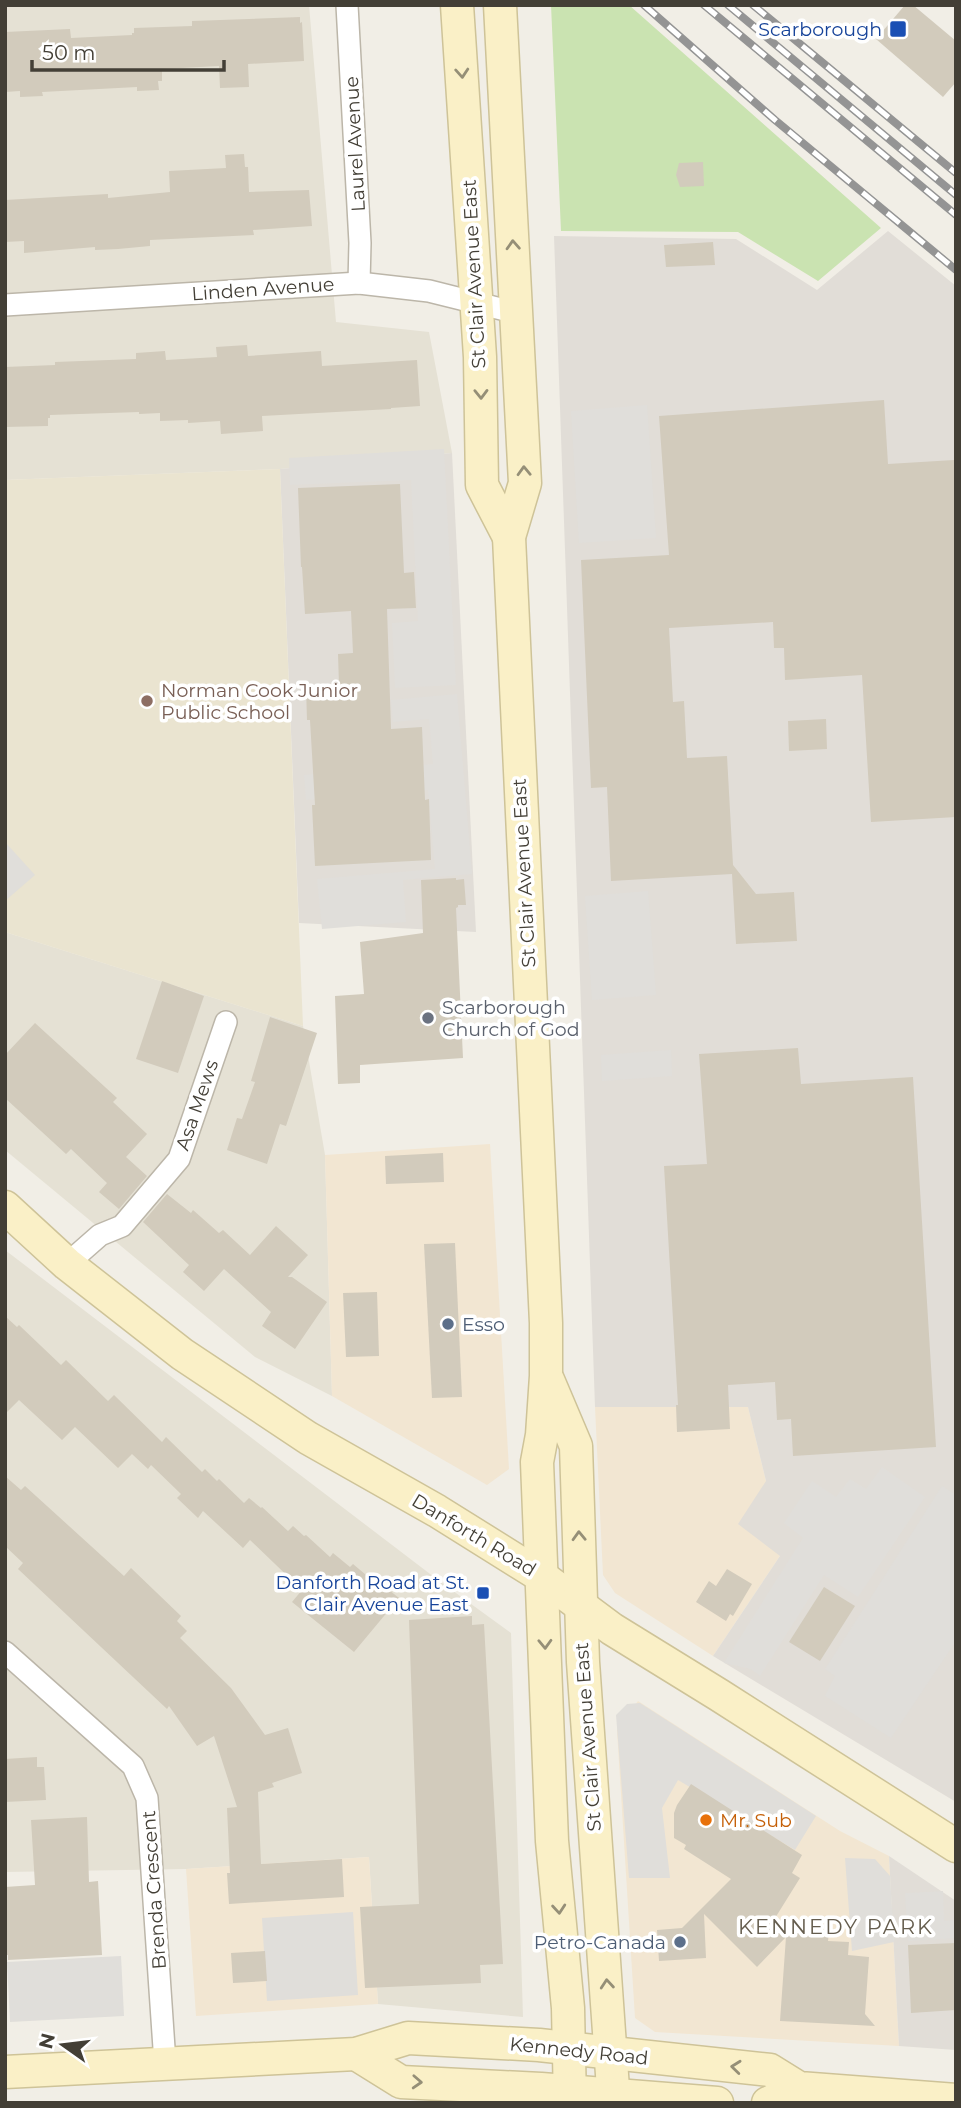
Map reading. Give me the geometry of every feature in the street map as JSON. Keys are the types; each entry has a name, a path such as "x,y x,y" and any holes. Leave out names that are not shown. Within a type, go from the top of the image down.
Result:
{"main road":[{"name":"St Clair Avenue East","path":"457,5 480,357 482,485 509,537"},
{"name":"St Clair Avenue East","path":"500,5 524,483 509,537 545,1323 546,1377 542,1436 537,1462 552,1841 568,2008 570,2097"},
{"name":"Danforth Road","path":"5,1207 67,1264 182,1354 296,1430 437,1511 541,1576 612,1629 956,1846"},
{"name":"St Clair Avenue East","path":"546,1377 576,1446 588,1749 614,2099"},
{"name":"Kennedy Road","path":"5,2072 356,2054 408,2038 569,2047 770,2070 799,2088 956,2100"},
{"path":"356,2054 401,2081 570,2097 717,2103"},
{"path":"768,2103 799,2088"}],"street":[{"name":"Laurel Avenue","path":"347,5 360,243 359,283"},
{"name":"Linden Avenue","path":"5,305 359,283 429,291 517,313"},
{"name":"Asa Mews","path":"67,1264 100,1235 122,1226 179,1159 226,1022"},
{"name":"Brenda Crescent","path":"5,1652 133,1766 147,1798 165,2063"}],"shaded area":[{"path":"5,5 309,5 336,322 429,332 452,453 280,469 5,480"},
{"path":"888,231 956,286 956,1802 713,1656 780,1556 738,1524 766,1481 748,1407 595,1407 554,236 736,239 817,290"},
{"path":"647,405 656,538 579,543 571,411"},
{"path":"444,449 456,685 395,688 392,623 418,621 411,480 290,485 289,458"},
{"path":"452,453 476,932 299,923 280,469"},
{"name":"Norman Cook Junior Public School","path":"280,469 303,1026 5,932 5,480"},
{"path":"457,694 472,874 403,880 406,922 322,929 317,879 435,869 428,790 306,800 304,775 433,764 429,719 393,722 391,700"},
{"path":"5,842 35,875 5,901"},
{"path":"648,891 656,995 592,1000 585,896"},
{"path":"5,932 303,1026 325,1155 332,1396 255,1357 5,1150"},
{"path":"671,1050 672,1076 602,1081 601,1055"},
{"path":"490,1144 509,1469 487,1485 332,1396 325,1155"},
{"path":"5,1250 511,1633 523,2017 378,2004 369,1857 186,1869 5,1872"},
{"path":"595,1407 748,1407 780,1556 713,1656 615,1593 603,1575"},
{"path":"882,1467 925,1497 858,1597 824,1575 760,1676 751,1669 724,1663 803,1538 784,1523 812,1481 836,1497 850,1479 866,1489"},
{"path":"942,1486 956,1495 956,1641 891,1738 825,1696 835,1676 825,1669"},
{"path":"638,1701 840,1831 889,1856 899,2046 655,2032 635,2018 617,1730"},
{"path":"640,1703 816,1816 795,1850 678,1780 662,1808 670,1878 629,1878 616,1715 627,1704"},
{"path":"889,1856 956,1901 956,2050 899,2046"},
{"path":"369,1857 378,2004 196,2016 186,1869"},
{"path":"845,1858 875,1859 890,1876 894,1942 852,1951"},
{"path":"943,1891 944,1921 956,1920 956,1938 908,1941 905,1893"},
{"path":"353,1912 358,1995 267,2001 262,1918"},
{"path":"121,1956 124,2016 10,2022 7,1962"}],"green space":[{"path":"551,5 629,5 881,228 818,281 738,232 561,231"}],"building":[{"path":"905,5 913,5 956,41 956,82 943,97 876,39"},
{"path":"300,17 304,61 248,64 249,87 220,88 219,66 162,69 162,81 158,81 159,90 137,91 137,87 42,92 43,96 20,97 20,91 5,92 5,32 70,29 71,38 132,35 134,28 192,26 192,21"},
{"path":"244,154 245,167 248,167 249,192 309,190 312,226 253,230 254,235 150,240 150,246 118,249 95,250 95,247 24,253 24,241 5,242 5,200 108,194 108,198 170,192 169,171 226,168 225,155"},
{"path":"703,162 704,186 680,187 676,175 679,163"},
{"path":"713,242 715,265 666,267 664,245"},
{"path":"247,345 248,356 321,351 322,366 417,360 420,406 262,416 263,431 221,434 220,421 160,421 160,413 139,412 50,415 48,426 5,427 5,367 136,359 136,353 165,351 166,360 217,357 216,347"},
{"path":"884,400 888,464 954,460 956,817 871,822 862,675 785,680 784,648 774,648 773,622 669,628 673,702 684,701 687,758 727,756 733,865 756,894 794,892 797,941 736,944 732,874 611,881 607,787 591,788 581,560 669,555 659,416"},
{"path":"400,484 404,573 414,572 416,608 387,609 391,729 422,727 425,800 429,799 431,860 315,866 312,805 315,805 306,686 339,685 338,654 353,653 351,611 305,614 298,488"},
{"path":"826,719 827,749 789,751 788,721"},
{"name":"Scarborough Church of God","path":"464,879 466,905 458,905 456,908 463,1058 360,1065 360,1083 338,1084 335,996 364,994 360,942 423,933 421,880"},
{"path":"162,981 204,996 178,1073 136,1059"},
{"path":"270,1017 317,1033 286,1126 280,1124 267,1164 227,1150 237,1118 242,1119 255,1082 251,1081"},
{"path":"35,1023 117,1098 113,1102 147,1134 126,1157 147,1176 119,1209 99,1192 107,1183 71,1149 66,1154 5,1098 5,1055"},
{"path":"798,1048 801,1084 913,1077 936,1447 793,1456 791,1419 777,1420 775,1382 728,1385 730,1429 677,1432 678,1405 664,1166 707,1164 699,1054"},
{"path":"443,1153 444,1182 386,1184 385,1156"},
{"path":"167,1194 191,1213 193,1210 219,1233 223,1230 250,1255 276,1226 308,1255 288,1277 292,1277 327,1302 295,1349 262,1326 271,1312 224,1269 204,1291 183,1272 189,1265 143,1222"},
{"path":"455,1243 462,1397 432,1398 424,1244"},
{"path":"377,1292 379,1356 346,1357 343,1293"},
{"path":"5,1316 17,1327 19,1325 61,1365 66,1360 108,1401 114,1395 162,1442 166,1437 202,1472 205,1469 217,1481 219,1479 244,1503 249,1498 288,1531 293,1526 330,1557 333,1553 350,1567 353,1564 399,1598 354,1652 292,1602 302,1590 250,1540 243,1548 203,1511 198,1518 177,1498 181,1494 151,1465 148,1469 132,1454 118,1468 75,1427 62,1440 19,1400 5,1414"},
{"path":"5,1476 21,1490 25,1486 124,1576 131,1568 181,1616 177,1621 187,1631 180,1638 231,1688 265,1735 288,1728 302,1773 272,1783 274,1787 258,1792 261,1864 342,1859 344,1897 229,1904 227,1808 237,1807 214,1736 197,1746 169,1706 167,1709 18,1569 23,1563 5,1546"},
{"path":"727,1569 752,1584 733,1616 730,1614 726,1621 696,1602 709,1581 716,1586"},
{"path":"824,1587 855,1606 820,1661 789,1642"},
{"path":"472,1616 472,1625 484,1624 503,1964 480,1965 481,1983 365,1988 360,1907 419,1904 409,1620"},
{"path":"37,1757 37,1767 44,1767 46,1800 5,1802 5,1759"},
{"path":"691,1784 802,1855 792,1873 800,1878 772,1923 808,1925 807,1929 829,1931 828,1941 849,1942 848,1955 869,1957 865,2014 875,2026 780,2021 786,1937 757,1967 704,1914 706,1958 659,1961 657,1930 682,1928 731,1879 684,1849 686,1845 674,1838 674,1813"},
{"path":"87,1817 89,1882 98,1881 102,1955 8,1960 5,1940 5,1887 35,1885 31,1820"},
{"path":"956,1943 956,2010 911,2013 908,1945"},
{"path":"265,1951 267,1981 233,1983 231,1953"}],"railway":[{"path":"644,5 775,120 956,270"},
{"path":"704,5 956,215"},
{"path":"728,5 956,195"},
{"path":"753,5 956,173"}],"place":[{"name":"Scarborough","path":"898,29"},
{"name":"Norman Cook Junior Public School","path":"147,701"},
{"name":"Scarborough Church of God","path":"428,1018"},
{"name":"Esso","path":"448,1324"},
{"name":"Danforth Road at St. Clair Avenue East","path":"483,1593"},
{"name":"Mr. Sub","path":"706,1820"},
{"name":"Petro-Canada","path":"680,1942"}],"district":[{"name":"KENNEDY PARK","path":"836,1926"}]}
